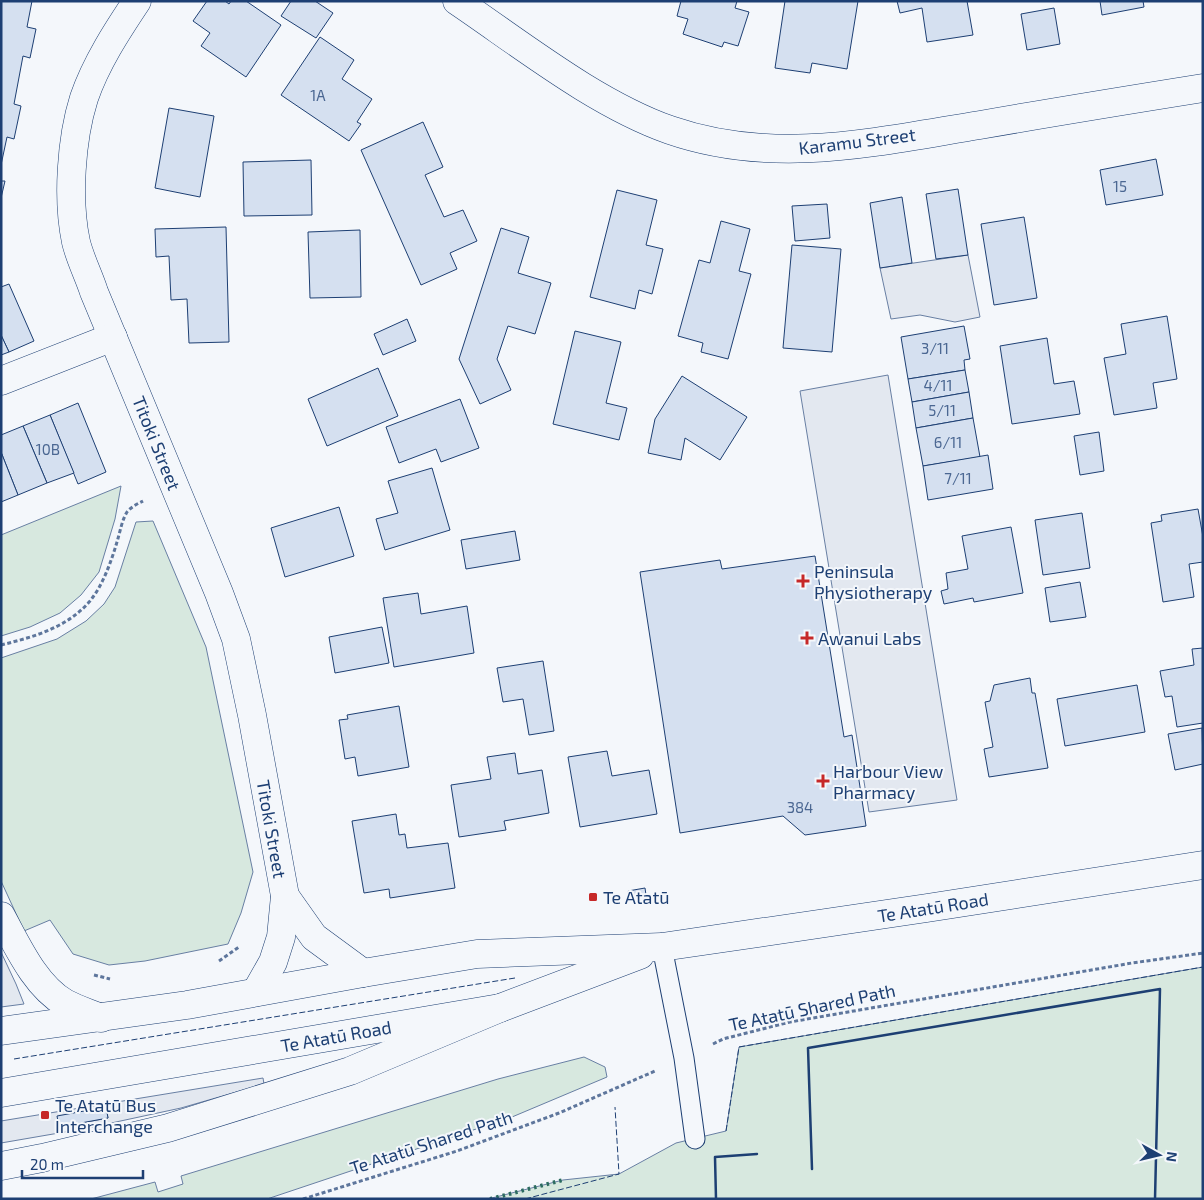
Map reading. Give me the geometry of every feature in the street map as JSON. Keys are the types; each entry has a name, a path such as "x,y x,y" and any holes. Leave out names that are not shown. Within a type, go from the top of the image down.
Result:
{"main road":[{"name":"Karamu Street","path":"456,1 604,100 669,130 710,142 787,149 852,146 1203,88"},
{"name":"Titoki Street","path":"136,2 100,63 84,99 72,158 72,204 76,242 236,639 285,896 281,937 273,962 256,992"},
{"path":"1,381 113,337"},
{"name":"Te Atatū Road","path":"1,1031 101,1018 477,954 662,947 1203,865"},
{"name":"Titoki Street","path":"285,896 314,938 363,973"},
{"path":"1,916 47,990 65,1003 101,1018"},
{"name":"Te Atatū Road","path":"1,1093 500,1008 662,947"},
{"path":"1,1166 168,1128 350,1071 500,1008"}],"lane":[{"path":"662,947 684,1058 695,1139"}],"path":[{"path":"1,645 51,630 89,602 108,567 127,512 137,504 148,499"},
{"path":"212,962 222,960 245,942"},
{"name":"Te Atatū Shared Path","path":"303,1199 456,1151 559,1113 723,1039 790,1022 1203,952"},
{"path":"92,974 110,979 119,978"}],"shaded area":[{"path":"968,255 980,317 955,322 920,315 891,319 880,268"},
{"path":"888,375 957,800 869,812 800,391"},
{"path":"121,486 115,519 99,572 81,595 60,613 30,627 1,636 1,535"},
{"path":"153,521 206,647 253,872 241,913 228,944 145,961 109,965 73,954 50,920 24,931 1,881 1,658 57,639 86,621 104,604 115,587 136,522"},
{"path":"1,952 16,984 24,1004 1,1007"},
{"path":"1203,967 1203,1199 488,1199 563,1180 619,1174 676,1143 726,1131 739,1047"},
{"path":"584,1057 605,1067 607,1077 512,1117 267,1199 91,1199 155,1182 158,1192 183,1184 181,1176 498,1079"},
{"path":"263,1078 264,1084 181,1108 88,1128 1,1143 1,1121","holes":["106,1107 108,1118 59,1127"]}],"building":[{"path":"1,1 32,1 27,27 36,29 30,58 23,56 14,104 21,106 14,139 7,137 1,165"},
{"path":"207,1 225,1 229,4 231,1 246,1 281,25 246,77 201,46 210,33 193,21"},
{"path":"291,1 315,1 333,13 316,38 281,16"},
{"path":"681,1 737,1 735,8 749,12 738,46 724,42 722,47 683,34 688,19 677,16"},
{"path":"785,1 858,1 847,69 812,63 810,73 775,68"},
{"path":"897,1 967,1 973,35 927,42 922,8 900,13"},
{"path":"1100,1 1143,1 1144,7 1102,15"},
{"path":"1054,8 1060,44 1027,50 1021,14"},
{"path":"320,37 354,60 342,79 372,99 357,122 361,124 349,141 281,95"},
{"path":"169,108 214,116 200,197 155,188"},
{"path":"423,122 443,167 425,175 444,217 463,210 477,241 450,253 457,269 421,285 361,150"},
{"path":"1156,159 1163,195 1106,205 1100,170"},
{"path":"311,160 312,215 244,216 243,162"},
{"path":"1,181 5,181 1,198"},
{"path":"958,189 968,255 936,259 926,194"},
{"path":"617,190 657,200 646,245 663,249 652,294 639,290 635,309 590,297"},
{"path":"902,197 912,263 880,268 870,203"},
{"path":"827,204 830,238 795,241 792,206"},
{"path":"1024,217 1037,298 994,305 981,224"},
{"path":"721,221 750,229 739,271 751,274 728,359 701,352 703,343 678,336 699,260 710,263"},
{"path":"226,227 229,342 189,343 187,299 171,300 169,256 156,257 155,229"},
{"path":"501,228 529,237 518,273 551,283 535,334 508,326 497,359 511,390 480,404 459,359"},
{"path":"360,230 361,297 310,298 308,232"},
{"path":"792,245 841,249 832,352 783,348"},
{"path":"9,284 34,341 9,352 1,335 1,287"},
{"path":"1167,316 1177,379 1153,383 1157,408 1114,415 1104,358 1126,354 1121,324"},
{"path":"407,319 416,341 383,355 374,334"},
{"path":"964,326 970,359 964,360 965,370 908,379 901,337"},
{"path":"575,331 621,342 606,403 627,408 619,440 553,424"},
{"path":"1,335 9,352 1,355"},
{"path":"1047,338 1054,384 1074,381 1080,414 1012,424 1000,346"},
{"path":"378,368 398,416 327,446 308,399"},
{"path":"965,370 969,392 912,402 908,379"},
{"path":"682,376 747,417 720,460 685,438 681,460 648,453 655,419"},
{"path":"969,392 973,418 916,428 912,402"},
{"path":"460,399 479,448 441,462 436,449 399,463 386,427"},
{"path":"78,403 106,472 78,484 50,415"},
{"path":"50,415 74,473 47,483 23,426"},
{"path":"973,418 980,457 923,466 916,428"},
{"path":"23,426 47,483 18,495 1,452 1,435"},
{"path":"1099,432 1104,471 1080,475 1074,436"},
{"path":"1,452 18,495 1,502"},
{"path":"988,455 993,489 928,500 923,466"},
{"path":"432,468 450,530 385,550 376,519 398,513 388,481"},
{"path":"339,507 354,556 285,577 271,528"},
{"path":"1198,509 1203,537 1203,562 1189,564 1194,597 1163,602 1151,523 1162,521 1161,515"},
{"path":"1082,513 1090,568 1043,575 1035,520"},
{"path":"1011,527 1023,593 974,602 973,598 944,604 941,591 948,589 946,573 968,569 962,536"},
{"path":"515,531 520,560 466,569 461,540"},
{"path":"815,556 844,737 852,735 866,826 805,835 783,816 680,833 640,572 720,560 722,569"},
{"path":"1080,582 1086,617 1050,622 1045,588"},
{"path":"418,593 421,614 467,606 474,653 394,667 383,598"},
{"path":"382,627 389,663 335,673 329,637"},
{"path":"1203,648 1203,723 1177,727 1172,696 1165,697 1160,671 1194,665 1192,649"},
{"path":"543,661 554,731 529,735 523,699 503,702 497,668"},
{"path":"1030,678 1032,693 1035,693 1048,768 989,777 984,749 993,747 985,702 990,701 994,685"},
{"path":"1137,685 1145,732 1065,746 1057,699"},
{"path":"399,706 409,767 358,776 355,757 345,759 339,720 348,719 347,715"},
{"path":"1202,728 1203,764 1175,770 1168,734"},
{"path":"607,751 612,776 649,770 657,814 580,827 568,757"},
{"path":"515,753 518,774 542,770 549,813 504,821 506,830 459,837 451,785 491,779 487,757"},
{"path":"396,814 399,835 405,834 407,848 448,843 455,888 390,898 389,889 364,893 352,821"},
{"path":"645,888 646,895 629,897 628,891"},
{"path":"106,1107 108,1118 59,1127 57,1116"}],"hedge":[{"path":"490,1199 563,1180"}],"fence":[{"path":"726,1131 739,1047 1203,967"},
{"path":"14,1059 515,978"},
{"path":"525,1199 619,1174 615,1107"}],"wall":[{"path":"812,1169 808,1048 1160,989 1155,1199"},
{"path":"716,1199 715,1157 757,1154"}],"place":[{"name":"Peninsula Physiotherapy","path":"803,581"},
{"name":"Awanui Labs","path":"807,638"},
{"name":"Harbour View Pharmacy","path":"823,781"},
{"name":"Te Atatū","path":"593,897"},
{"name":"Te Atatū Bus Interchange","path":"45,1115"}]}
